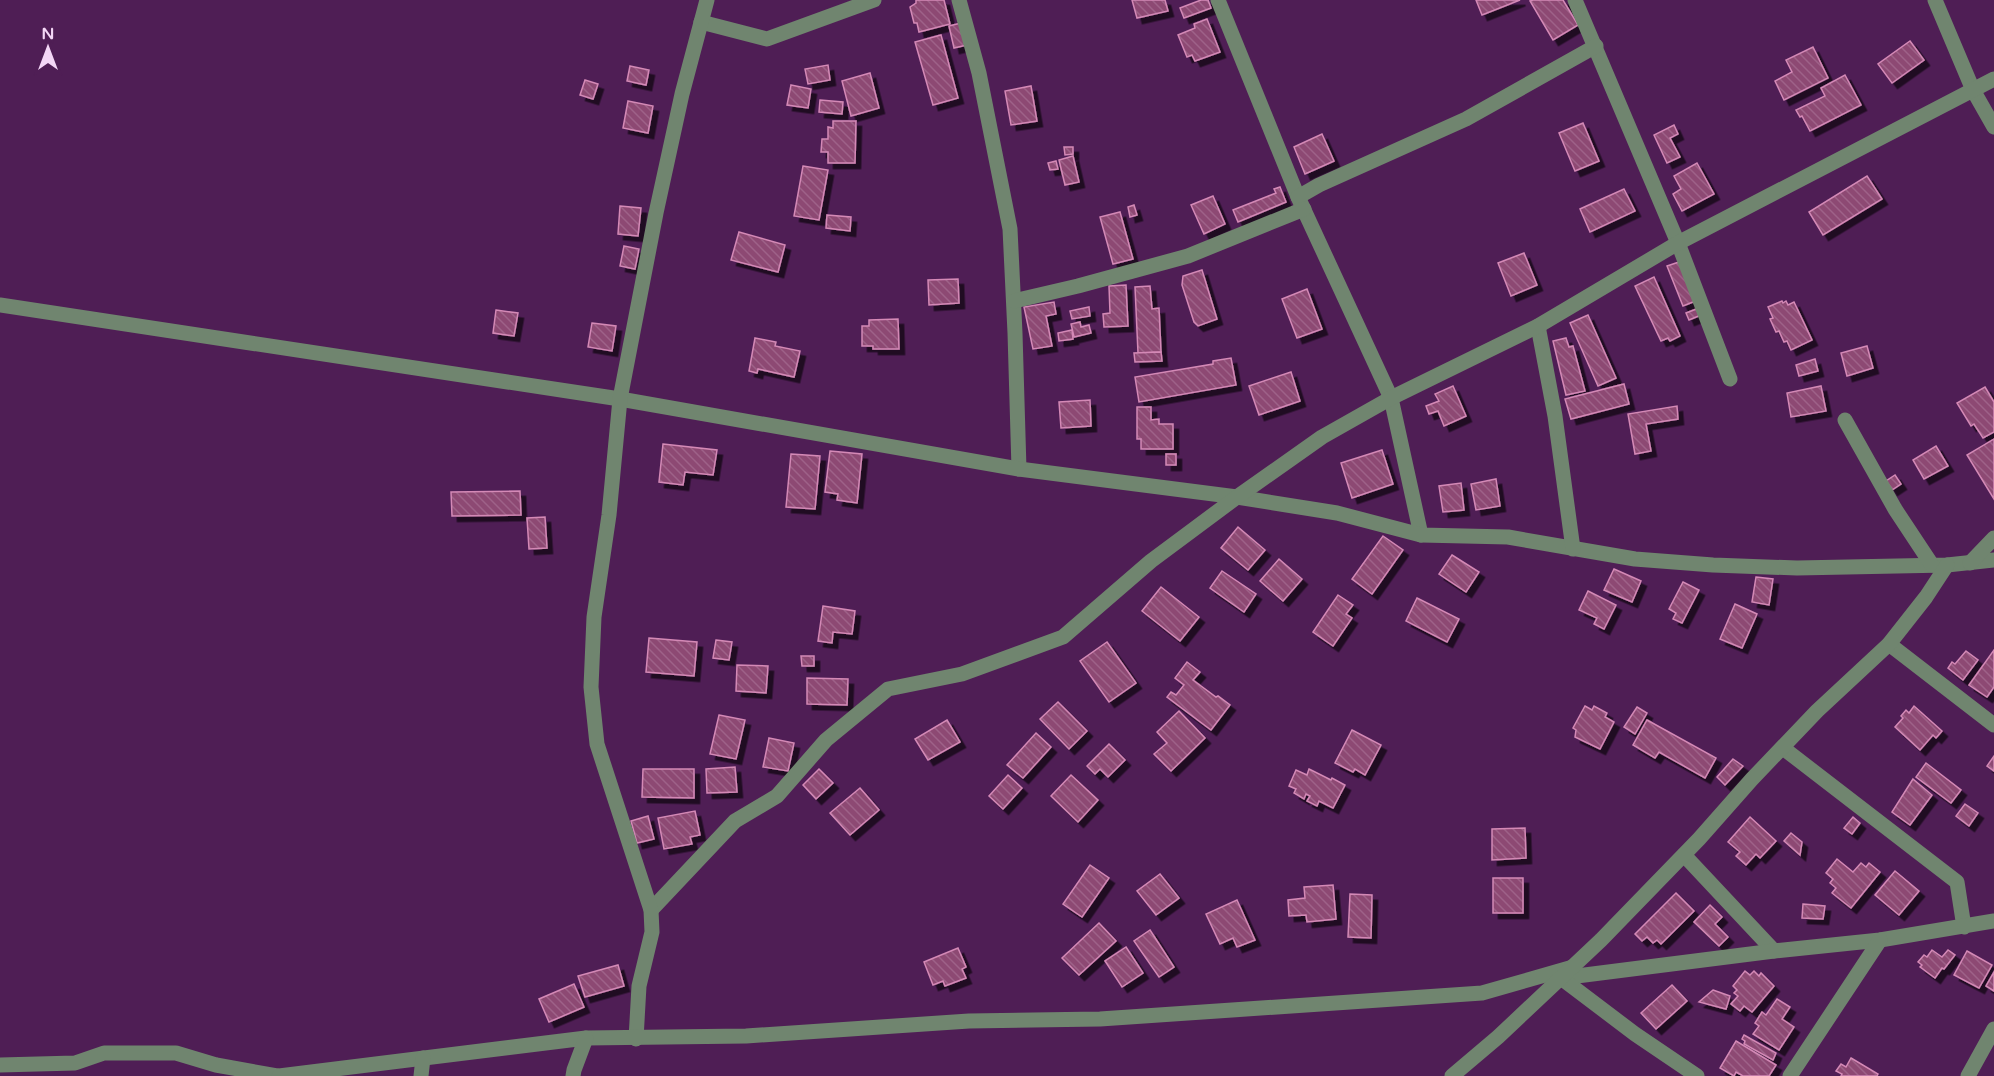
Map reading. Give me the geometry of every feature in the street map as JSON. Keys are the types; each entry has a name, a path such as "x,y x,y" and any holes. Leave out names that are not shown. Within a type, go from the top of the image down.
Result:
{"street":[{"path":"636,1039 639,986 652,932 651,910 597,744 591,687 594,617 609,515 620,399 656,213 682,94 707,0"},
{"path":"701,22 767,39 874,0"},
{"path":"959,0 979,73 1010,229 1019,469"},
{"path":"1218,0 1301,203 1391,398 1421,535"},
{"path":"1575,0 1678,243 1730,379"},
{"path":"1935,0 1972,90 1994,126"},
{"path":"1014,301 1188,256 1301,203 1319,185 1466,119 1596,46"},
{"path":"651,910 735,820 777,796 826,740 888,689 962,674 1063,637 1151,561 1322,437 1391,398 1538,326 1678,243 1994,79"},
{"path":"0,304 620,399 1019,469 1237,497 1337,513 1421,535 1508,537 1635,559 1713,565 1797,568 1940,565 1994,560"},
{"path":"1538,326 1555,417 1573,549"},
{"path":"1845,420 1894,508 1940,565"},
{"path":"1970,563 1994,538"},
{"path":"1452,1076 1498,1037 1573,967 1684,855 1752,779 1824,704 1889,644 1926,597 1940,565"},
{"path":"1889,644 1994,725"},
{"path":"1783,748 1957,882 1965,927"},
{"path":"1684,855 1774,951"},
{"path":"1561,978 1880,940 1994,921"},
{"path":"1790,1076 1880,940"},
{"path":"0,1065 60,1070 104,1053 176,1053 216,1065 278,1076 586,1038 746,1036 969,1021 1112,1018 1482,993 1573,967"},
{"path":"1561,978 1635,1034 1697,1076"},
{"path":"1968,1076 1994,1029"},
{"path":"573,1076 586,1038"},
{"path":"421,1076 423,1058"}],"building":[{"path":"916,0 944,0 950,24 919,32 910,7 916,3"},
{"path":"1132,0 1165,0 1168,11 1137,18"},
{"path":"1201,0 1208,0 1211,8 1184,18 1180,8"},
{"path":"1476,0 1520,0 1482,15"},
{"path":"1563,0 1578,25 1553,40 1530,1"},
{"path":"1207,19 1220,52 1195,61 1192,55 1187,57 1178,35 1195,28 1194,24"},
{"path":"961,23 967,45 954,48 949,26"},
{"path":"941,35 958,98 933,105 915,42"},
{"path":"1910,41 1924,60 1892,83 1878,64"},
{"path":"1813,47 1828,78 1784,100 1775,81 1792,72 1786,60"},
{"path":"828,65 830,80 808,84 805,69"},
{"path":"630,66 649,70 646,85 627,81"},
{"path":"870,73 879,108 851,116 842,81"},
{"path":"1845,75 1861,105 1810,131 1796,110 1825,96 1821,88"},
{"path":"585,80 598,84 593,99 580,95"},
{"path":"791,85 811,89 808,108 787,105"},
{"path":"1031,86 1037,121 1011,125 1005,91"},
{"path":"820,100 843,102 842,114 819,112"},
{"path":"628,101 653,106 648,133 623,128"},
{"path":"833,121 856,121 855,163 828,163 828,152 821,152 822,139 828,139 828,127 833,128"},
{"path":"1583,123 1599,161 1575,171 1559,133"},
{"path":"1674,125 1678,134 1670,138 1680,157 1667,163 1654,135"},
{"path":"1322,134 1334,161 1305,174 1294,147"},
{"path":"1064,147 1073,147 1073,154 1065,155"},
{"path":"1073,156 1079,182 1065,185 1059,160"},
{"path":"1056,161 1058,169 1050,170 1048,163"},
{"path":"1697,163 1714,194 1682,211 1673,194 1681,189 1674,176"},
{"path":"803,166 828,170 819,220 794,216"},
{"path":"1867,176 1882,199 1823,235 1809,212"},
{"path":"1280,187 1286,202 1238,222 1233,210 1276,193 1274,189"},
{"path":"1624,189 1635,211 1590,232 1580,209"},
{"path":"1213,196 1225,224 1204,234 1191,205"},
{"path":"1134,205 1137,215 1130,217 1128,207"},
{"path":"620,206 641,208 638,236 618,234"},
{"path":"1120,212 1133,259 1113,264 1100,217"},
{"path":"827,215 851,217 850,231 826,228"},
{"path":"739,232 785,245 778,272 731,260"},
{"path":"624,246 639,249 635,269 620,266"},
{"path":"1524,253 1537,285 1511,296 1498,263"},
{"path":"1682,261 1698,300 1683,306 1667,266"},
{"path":"1202,270 1217,319 1198,326 1194,322 1182,285 1183,276"},
{"path":"1654,277 1680,336 1670,341 1668,338 1661,341 1635,286"},
{"path":"958,279 959,303 929,305 928,280"},
{"path":"1126,285 1128,326 1104,327 1103,314 1110,313 1109,286"},
{"path":"1150,286 1152,309 1159,308 1161,352 1138,353 1135,287"},
{"path":"1307,289 1322,329 1297,338 1282,299"},
{"path":"1782,301 1783,303 1786,301 1788,305 1794,302 1812,340 1791,350 1779,331 1776,332 1770,319 1773,318 1768,307"},
{"path":"1054,302 1056,314 1046,316 1052,346 1033,349 1024,307"},
{"path":"1089,307 1090,316 1072,319 1070,311"},
{"path":"1699,308 1701,315 1689,320 1686,313"},
{"path":"496,310 518,313 514,336 493,333"},
{"path":"1588,315 1616,378 1598,386 1570,323"},
{"path":"898,319 899,349 873,349 873,346 862,346 862,326 869,326 869,320"},
{"path":"1080,322 1081,327 1089,325 1091,333 1074,337 1071,324"},
{"path":"592,323 616,326 612,351 588,347"},
{"path":"1072,330 1073,339 1059,341 1058,333"},
{"path":"755,338 776,342 775,346 800,351 794,377 758,369 757,373 749,371"},
{"path":"1566,338 1569,347 1573,346 1585,391 1566,395 1553,341"},
{"path":"1867,346 1873,368 1847,376 1841,353"},
{"path":"1161,352 1162,361 1135,362 1134,353"},
{"path":"1231,358 1236,385 1139,402 1135,377 1213,364 1213,361"},
{"path":"1815,359 1818,371 1799,376 1796,365"},
{"path":"1291,372 1300,401 1259,415 1249,386"},
{"path":"1624,384 1629,404 1571,419 1565,399"},
{"path":"1453,386 1466,416 1444,426 1438,411 1429,414 1426,406 1439,401 1435,394"},
{"path":"1821,386 1826,411 1791,417 1787,393"},
{"path":"1985,387 1994,402 1994,432 1983,438 1974,424 1971,426 1957,403"},
{"path":"1090,400 1091,426 1061,428 1059,402"},
{"path":"1677,406 1678,419 1646,424 1651,451 1635,454 1628,414"},
{"path":"1137,407 1151,407 1151,420 1159,419 1159,424 1173,424 1173,449 1141,449 1141,439 1137,439"},
{"path":"1994,439 1994,499 1967,455"},
{"path":"663,444 717,450 713,475 685,472 683,485 659,482"},
{"path":"1936,446 1948,466 1924,479 1913,460"},
{"path":"1382,450 1393,484 1352,498 1341,463"},
{"path":"830,451 862,454 857,503 837,500 838,494 825,492"},
{"path":"791,454 820,456 815,509 786,507"},
{"path":"1166,454 1176,454 1176,465 1166,465"},
{"path":"1895,475 1901,484 1892,490 1886,481"},
{"path":"1496,479 1500,506 1476,510 1471,484"},
{"path":"1461,483 1464,510 1443,512 1439,486"},
{"path":"520,491 521,515 452,516 451,492"},
{"path":"545,517 547,548 529,549 527,518"},
{"path":"1238,527 1265,550 1248,570 1221,548"},
{"path":"1383,536 1403,550 1372,594 1352,579"},
{"path":"1452,555 1479,572 1466,592 1439,574"},
{"path":"1279,559 1302,579 1283,601 1260,581"},
{"path":"1614,569 1641,581 1632,602 1604,590"},
{"path":"1222,571 1256,594 1244,612 1210,588"},
{"path":"1756,577 1773,579 1769,605 1752,602"},
{"path":"1683,582 1699,590 1682,623 1673,619 1676,613 1669,609"},
{"path":"1161,587 1199,617 1180,641 1142,611"},
{"path":"1588,591 1616,605 1604,629 1594,624 1597,618 1579,610"},
{"path":"1338,595 1353,605 1346,614 1352,618 1333,646 1313,632"},
{"path":"1417,598 1459,619 1447,642 1406,621"},
{"path":"1735,604 1757,614 1742,648 1720,639"},
{"path":"823,606 855,611 852,634 833,632 832,643 818,641"},
{"path":"649,638 697,642 694,676 646,672"},
{"path":"716,640 732,642 729,660 713,658"},
{"path":"1107,642 1136,683 1109,702 1080,661"},
{"path":"1994,650 1994,687 1987,697 1969,685"},
{"path":"1966,651 1978,660 1963,680 1948,668 1952,662 1955,664"},
{"path":"801,656 814,656 814,666 802,666"},
{"path":"1187,662 1200,672 1193,680 1230,705 1211,730 1167,697 1171,692 1176,695 1184,685 1175,678"},
{"path":"737,665 768,666 766,693 736,691"},
{"path":"807,678 848,679 847,705 807,704"},
{"path":"1058,702 1087,731 1069,749 1040,719"},
{"path":"1585,706 1592,710 1594,706 1607,713 1605,717 1614,722 1600,749 1575,737 1576,730 1573,728"},
{"path":"1914,706 1942,731 1936,738 1933,735 1920,750 1895,727 1903,718 1901,716 1906,710 1909,713"},
{"path":"1637,707 1647,713 1635,734 1624,727"},
{"path":"1179,711 1205,738 1171,771 1154,754 1167,743 1157,732"},
{"path":"719,715 745,720 736,759 710,754"},
{"path":"947,720 960,742 928,760 915,739"},
{"path":"1647,720 1716,758 1705,778 1659,752 1655,758 1633,745"},
{"path":"1352,730 1381,745 1365,775 1355,769 1353,772 1335,763"},
{"path":"1036,733 1051,747 1023,778 1007,765"},
{"path":"769,738 794,743 788,771 763,767"},
{"path":"1109,744 1125,760 1108,777 1100,769 1095,774 1087,766"},
{"path":"1994,756 1994,771 1987,766"},
{"path":"1733,759 1743,766 1725,785 1717,777"},
{"path":"1926,763 1961,790 1951,803 1916,777"},
{"path":"735,767 737,792 707,793 706,769"},
{"path":"643,769 694,769 694,798 642,797"},
{"path":"819,769 833,783 816,799 803,785"},
{"path":"1309,769 1345,785 1333,808 1319,801 1317,806 1307,801 1310,796 1306,794 1304,799 1294,793 1296,789 1289,786 1296,770 1307,775"},
{"path":"1008,775 1022,788 1003,809 989,796"},
{"path":"1071,775 1098,800 1078,822 1051,796"},
{"path":"1913,779 1932,795 1910,825 1892,812"},
{"path":"860,788 879,810 850,835 830,813"},
{"path":"1965,804 1978,813 1969,826 1956,816"},
{"path":"695,811 700,835 690,837 692,844 664,849 658,818"},
{"path":"648,816 654,839 637,843 631,821"},
{"path":"1750,817 1776,841 1760,858 1756,854 1746,865 1736,856 1740,852 1728,842"},
{"path":"1853,817 1860,823 1852,834 1844,828"},
{"path":"1525,828 1526,858 1492,860 1492,829"},
{"path":"1791,833 1802,842 1800,855 1784,841"},
{"path":"1837,859 1853,872 1861,863 1866,867 1869,863 1880,872 1851,908 1832,893 1836,888 1830,883 1833,879 1826,873"},
{"path":"1090,865 1109,878 1082,917 1063,904"},
{"path":"1895,871 1919,891 1899,915 1875,895"},
{"path":"1160,874 1179,898 1156,915 1137,891"},
{"path":"1493,878 1523,878 1523,913 1493,913"},
{"path":"1333,885 1336,919 1307,922 1306,915 1289,916 1288,900 1305,898 1304,887"},
{"path":"1676,893 1694,911 1661,944 1657,940 1653,943 1647,937 1642,941 1635,934"},
{"path":"1350,894 1372,895 1371,938 1348,937"},
{"path":"1237,900 1255,940 1237,947 1233,938 1220,944 1206,914"},
{"path":"1803,904 1825,906 1823,919 1802,918"},
{"path":"1710,905 1722,917 1715,924 1728,937 1719,946 1694,922"},
{"path":"1099,923 1116,941 1079,975 1062,958"},
{"path":"1150,930 1174,967 1159,977 1134,941"},
{"path":"1126,947 1143,973 1122,987 1105,961"},
{"path":"958,948 966,967 962,969 966,978 945,986 943,981 933,985 924,962"},
{"path":"1932,950 1942,957 1948,950 1955,955 1935,978 1920,967 1922,965 1918,962 1924,955 1927,957"},
{"path":"1967,951 1992,965 1979,988 1954,975"},
{"path":"618,965 624,986 585,997 578,976"},
{"path":"1745,971 1750,975 1754,971 1759,976 1761,973 1774,986 1752,1012 1744,1006 1740,1011 1731,1004 1738,996 1734,993 1737,990 1733,986"},
{"path":"1994,972 1994,991 1986,986"},
{"path":"574,984 584,1007 549,1022 539,999"},
{"path":"1672,985 1687,1001 1656,1029 1641,1013"},
{"path":"1713,990 1730,996 1726,1009 1699,1002"},
{"path":"1777,999 1790,1007 1782,1019 1794,1027 1779,1050 1753,1034 1759,1026 1755,1023 1762,1012 1766,1015"},
{"path":"1744,1035 1776,1053 1773,1060 1744,1044 1745,1041 1742,1039"},
{"path":"1736,1041 1776,1065 1769,1076 1743,1076 1736,1072 1734,1076 1720,1068"},
{"path":"1851,1058 1878,1074 1877,1076 1841,1076 1842,1074 1836,1071 1841,1064 1846,1067"}]}
